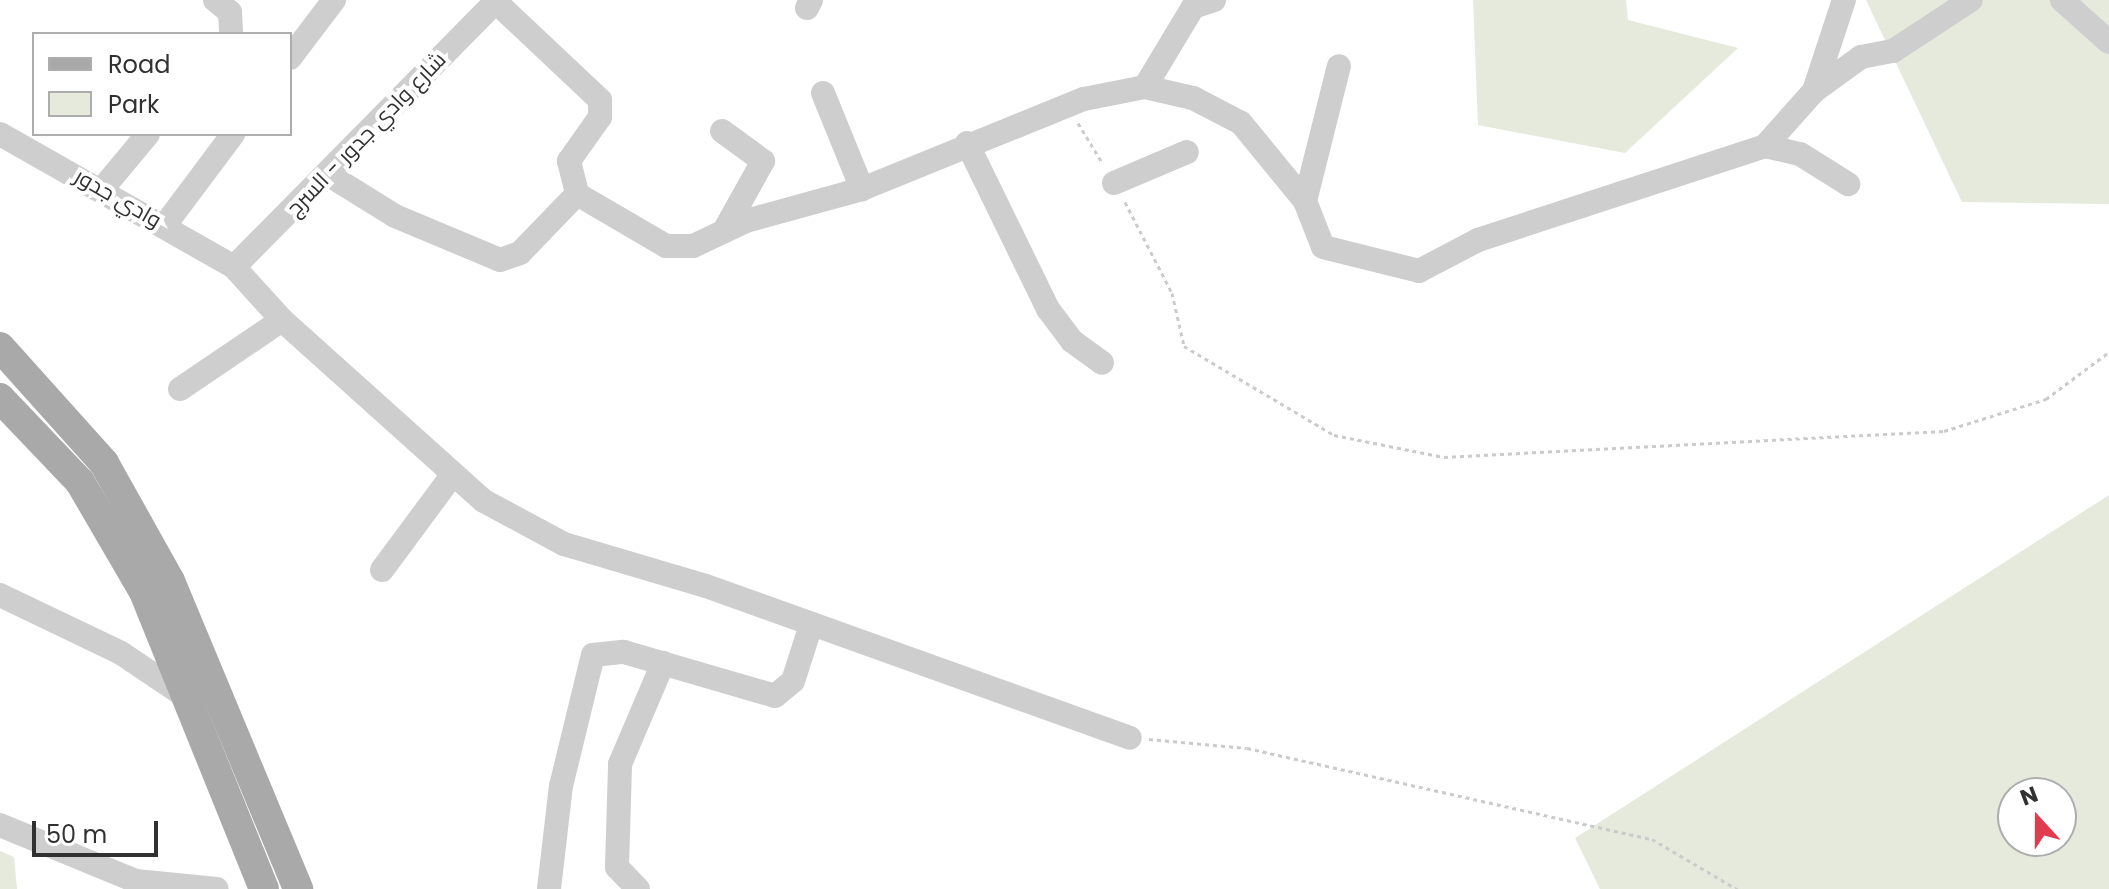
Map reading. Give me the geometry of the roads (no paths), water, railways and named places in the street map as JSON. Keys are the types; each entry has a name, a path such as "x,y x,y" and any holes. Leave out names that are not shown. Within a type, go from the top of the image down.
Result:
{"main road":[{"path":"0,347 104,463 170,581 298,889"},
{"path":"0,398 80,482 144,592 264,889"}],"street":[{"path":"215,0 232,16 231,32"},
{"path":"292,55 334,0"},
{"path":"1145,87 1193,7 1214,0"},
{"path":"1814,91 1844,0"},
{"path":"497,1 600,100 598,119 569,161 577,194 666,246 685,248 724,231 862,189 967,143 1068,106 1145,87 1236,119 1305,201 1323,247 1419,271 1478,240 1765,146 1814,91 1861,57 1893,51 1971,0"},
{"path":"2062,0 2109,42"},
{"name":"شارع وادي جدور - السرج","path":"234,267 329,175 497,1"},
{"path":"1305,201 1339,66"},
{"path":"823,93 862,189"},
{"path":"722,131 763,161 724,231"},
{"name":"وادي جدور","path":"0,134 103,188 234,267 282,320 484,501 564,544 811,625 1130,738"},
{"path":"103,188 146,136"},
{"path":"165,225 232,136"},
{"path":"967,143 1048,309 1072,341 1102,363"},
{"path":"1765,146 1800,154 1848,184"},
{"path":"1114,183 1187,152"},
{"path":"329,175 395,216 500,260 520,253 577,194"},
{"path":"180,389 282,320"},
{"path":"382,570 453,474"},
{"path":"0,595 121,653 188,698"},
{"path":"549,889 554,823 590,660 624,652 779,695 793,681 811,625"},
{"path":"638,889 617,867 620,764 663,663"},
{"path":"0,825 136,881 217,889"}]}
